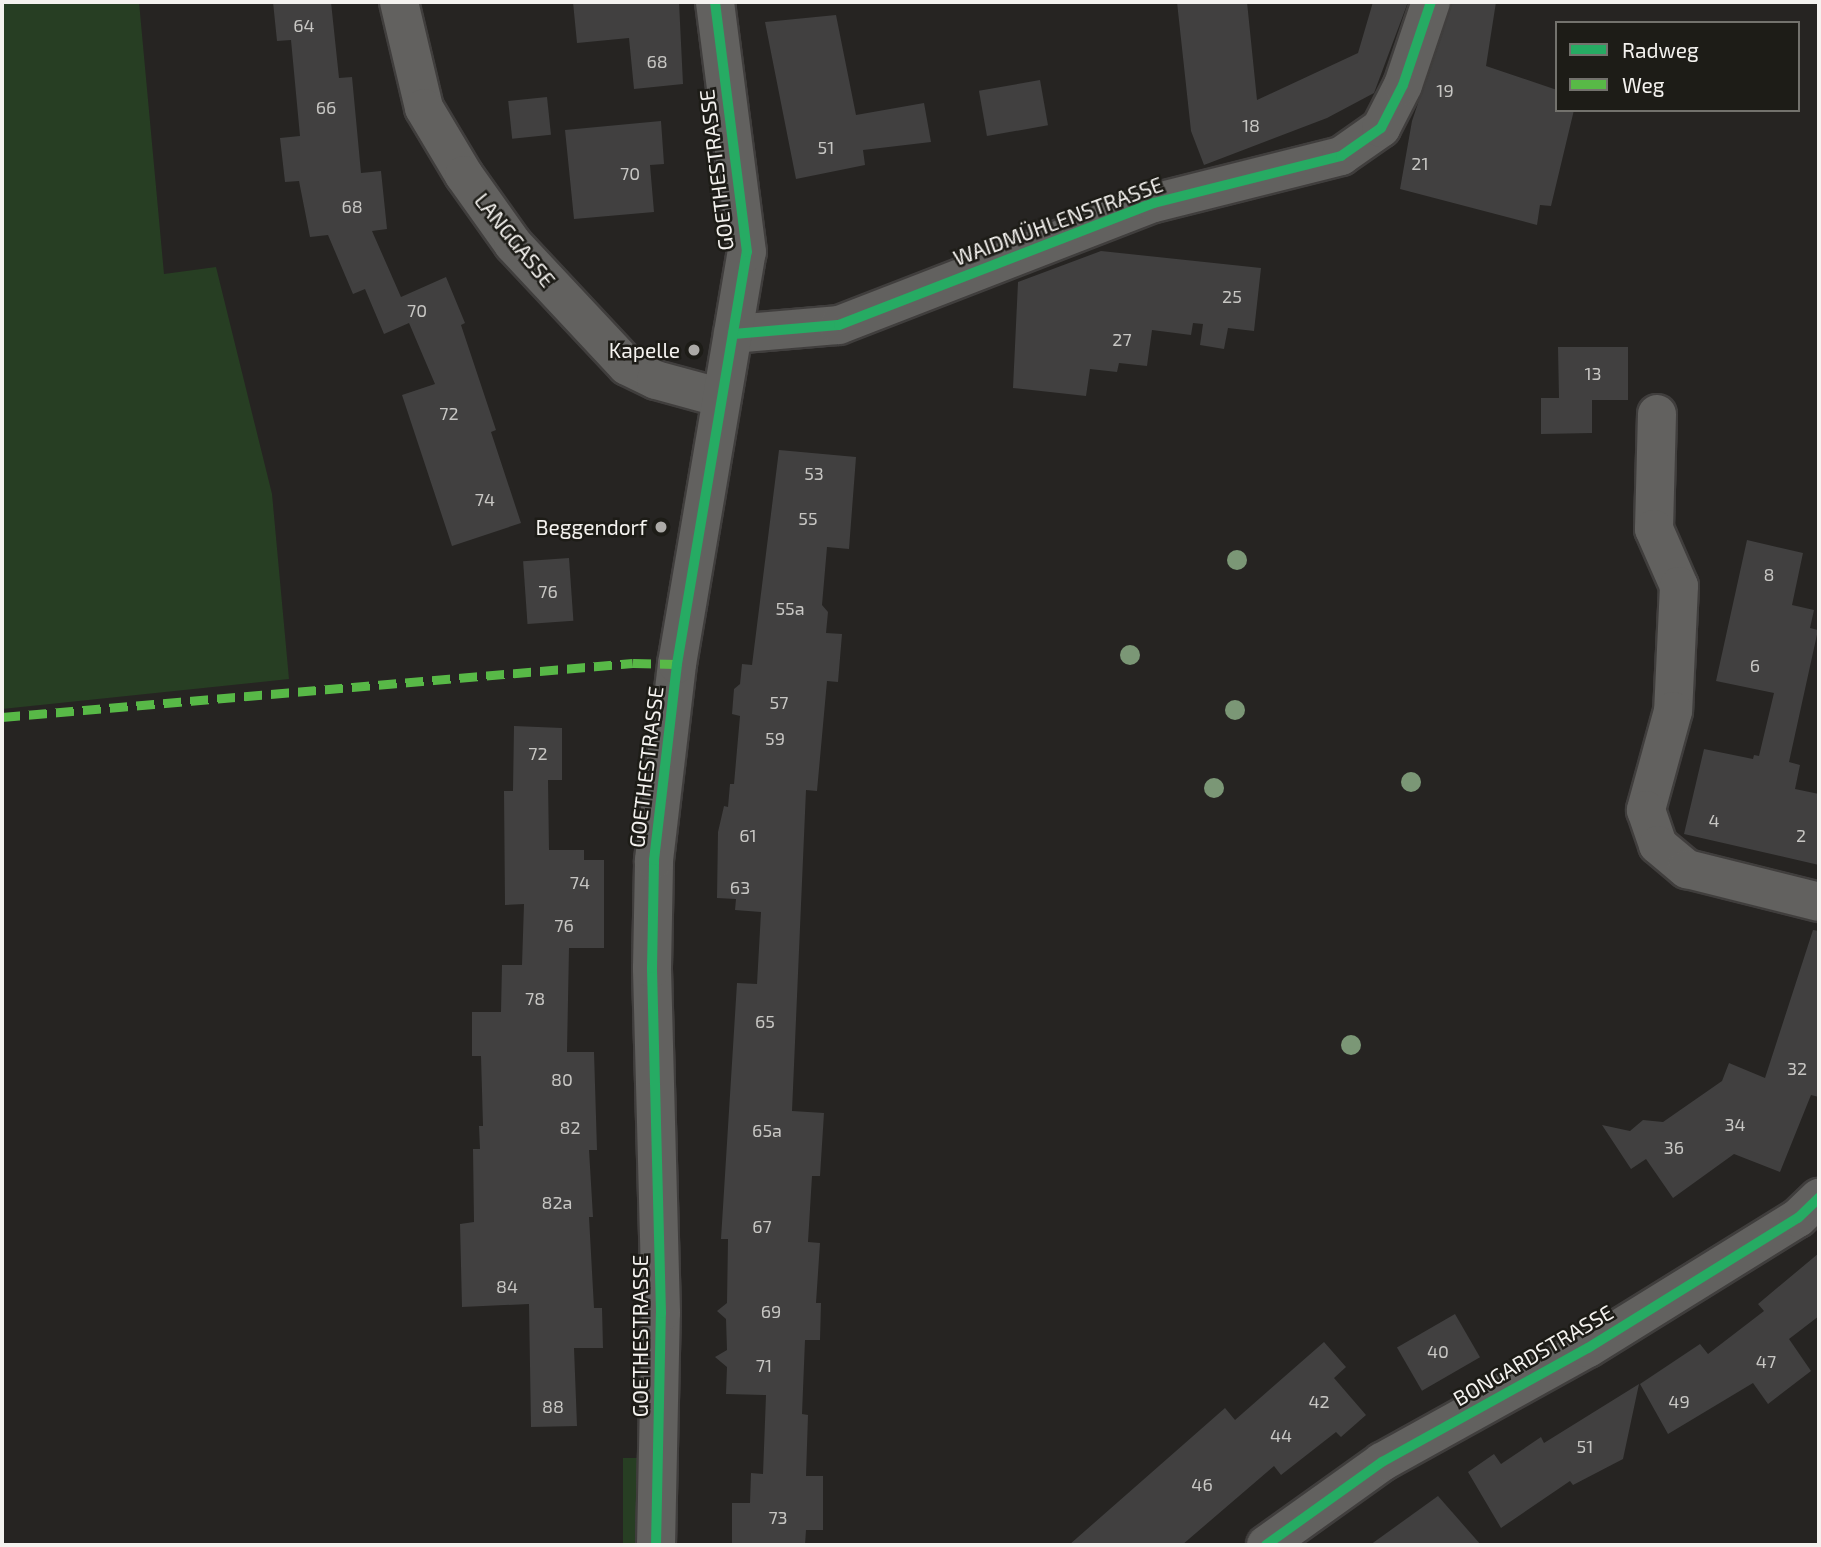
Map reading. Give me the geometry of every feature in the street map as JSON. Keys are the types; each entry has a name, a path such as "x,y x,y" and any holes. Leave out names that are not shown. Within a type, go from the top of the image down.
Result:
{"street":[{"name":"LANGGASSE","path":"399,2 424,108 464,175 513,244 627,366 656,380 722,398"},
{"name":"GOETHESTRASSE","path":"656,1545 661,1313 654,860 677,664 747,252 715,2"},
{"name":"WAIDMÜHLENSTRASSE","path":"733,334 839,325 1154,203 1341,156 1381,128 1403,86 1431,2"},
{"path":"1657,414 1654,529 1679,586 1673,711 1646,810 1658,845 1687,869 1819,902"},
{"name":"BONGARDSTRASSE","path":"1266,1545 1382,1462 1588,1348 1798,1218 1819,1198"}],"green space":[{"path":"2,2 139,2 164,274 216,267 272,494 289,679 2,709"},
{"path":"623,1458 642,1458 642,1545 623,1545"}],"building":[{"path":"273,2 331,2 339,78 352,77 361,173 381,171 387,229 372,231 401,297 446,277 465,323 461,325 496,430 491,432 521,523 452,546 402,395 435,384 409,323 384,334 365,289 353,294 328,235 310,237 299,181 285,182 280,138 300,136 291,40 277,41"},
{"path":"573,2 679,2 683,84 634,89 629,38 577,43"},
{"path":"1177,2 1247,2 1257,100 1358,53 1373,2 1408,2 1374,93 1327,118 1204,165 1191,131"},
{"path":"1452,2 1496,2 1486,66 1555,89 1555,112 1574,112 1551,206 1540,205 1537,225 1400,189 1412,121"},
{"path":"836,15 856,115 924,103 931,142 863,150 865,165 796,179 765,22"},
{"path":"1040,80 1048,125 987,136 979,91"},
{"path":"547,97 551,135 512,139 508,101"},
{"path":"661,121 664,164 650,165 654,212 574,219 565,130"},
{"path":"1101,251 1261,268 1254,331 1228,328 1224,349 1200,345 1203,324 1193,323 1191,335 1152,330 1147,366 1119,363 1117,372 1090,369 1086,396 1013,388 1018,282"},
{"path":"1558,347 1628,347 1628,400 1592,400 1592,433 1541,434 1541,398 1559,398"},
{"path":"779,450 856,457 849,549 827,547 822,605 828,612 826,633 842,634 838,682 827,681 817,791 806,790 792,1111 824,1113 820,1176 812,1176 808,1242 820,1243 816,1303 821,1303 820,1340 805,1340 802,1414 808,1415 806,1476 823,1476 823,1530 806,1530 805,1545 732,1545 732,1503 750,1503 751,1473 763,1474 766,1395 726,1394 727,1367 715,1357 727,1350 726,1319 717,1311 727,1303 728,1239 721,1239 737,983 757,984 761,912 735,910 736,899 717,898 718,832 724,806 728,807 730,784 734,784 740,716 732,714 734,689 740,684 742,664 752,665"},
{"path":"1747,540 1803,553 1792,605 1814,610 1810,628 1818,630 1789,762 1800,765 1795,789 1819,794 1819,865 1684,834 1704,749 1753,759 1754,755 1759,756 1774,693 1716,681"},
{"path":"569,558 573,621 528,624 523,561"},
{"path":"514,726 562,728 562,780 548,780 549,850 584,850 584,860 604,860 604,948 569,948 567,1052 594,1052 597,1150 589,1150 593,1217 589,1217 594,1308 602,1308 603,1348 574,1348 577,1426 531,1427 529,1304 462,1307 460,1224 474,1222 473,1149 480,1149 479,1126 483,1126 481,1056 472,1056 472,1012 501,1012 502,965 522,965 524,904 505,905 504,791 513,791"},
{"path":"1813,930 1819,931 1819,1097 1811,1095 1780,1172 1734,1154 1673,1198 1646,1159 1631,1169 1602,1125 1630,1131 1643,1120 1663,1122 1722,1081 1729,1063 1765,1078"},
{"path":"1819,1253 1819,1316 1789,1339 1811,1371 1768,1404 1753,1383 1668,1434 1640,1384 1700,1344 1708,1354 1764,1311 1758,1304"},
{"path":"1455,1314 1480,1357 1422,1391 1397,1348"},
{"path":"1324,1342 1346,1367 1334,1378 1366,1415 1341,1437 1336,1432 1281,1475 1274,1466 1182,1545 1069,1545 1225,1408 1235,1420"},
{"path":"1639,1384 1623,1459 1573,1485 1570,1481 1501,1528 1468,1472 1494,1454 1501,1464 1541,1437 1544,1443"},
{"path":"1438,1496 1481,1545 1370,1545"}],"marked path":[{"path":"2,717 633,663 677,664"}],"cycle path":[{"path":"656,1545 661,1313 652,968 654,860 677,664 747,252 715,2"},
{"path":"733,334 839,325 1154,203 1341,156 1381,128 1403,85 1431,2"},
{"path":"1266,1545 1382,1462 1588,1348 1798,1218 1819,1198"}],"place":[{"name":"Kapelle","path":"694,350"},
{"name":"Beggendorf","path":"661,527"}]}
